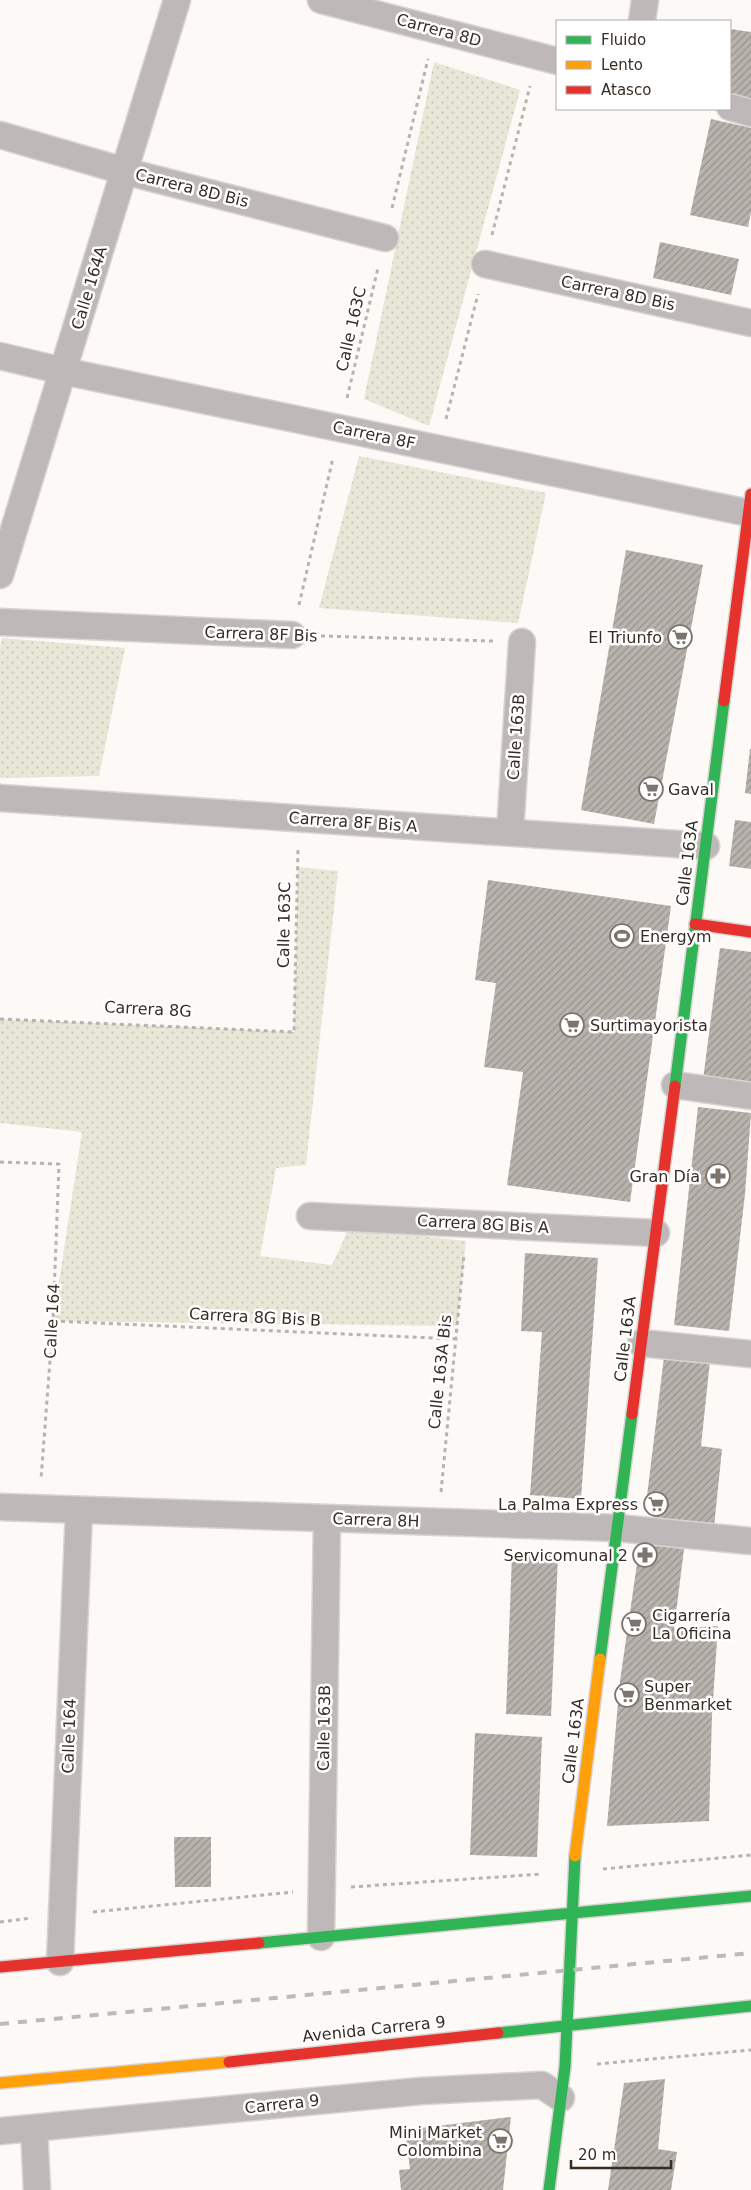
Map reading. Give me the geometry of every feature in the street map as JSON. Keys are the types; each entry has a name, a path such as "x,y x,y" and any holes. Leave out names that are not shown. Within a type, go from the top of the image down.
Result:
{"main road":[{"name":"Calle 163A","path":"549,2190 568,2024 572,1871 750,503"},
{"path":"695,924 751,932"},
{"path":"0,1967 751,1896"},
{"name":"Avenida Carrera 9","path":"0,2083 108,2074 751,2006"}],"street":[{"name":"Calle 164A","path":"0,575 178,0"},
{"name":"Carrera 8D","path":"321,0 370,6 435,29 556,61"},
{"path":"642,20 645,0"},
{"path":"731,107 751,112"},
{"name":"Carrera 8D Bis","path":"0,135 124,171 385,238"},
{"name":"Carrera 8D Bis","path":"485,264 751,323"},
{"name":"Carrera 8F","path":"0,356 63,371 340,428 750,503"},
{"name":"Carrera 8F Bis","path":"0,622 292,635"},
{"name":"Calle 163B","path":"510,832 522,642"},
{"name":"Carrera 8F Bis A","path":"0,798 706,846"},
{"path":"675,1085 751,1096"},
{"name":"Carrera 8G Bis A","path":"310,1216 656,1233"},
{"path":"641,1343 751,1354"},
{"name":"Carrera 8H","path":"0,1506 618,1528 751,1541"},
{"name":"Calle 164","path":"60,1962 79,1510"},
{"name":"Calle 163B","path":"320,1938 327,1519"},
{"name":"Carrera 9","path":"0,2131 422,2091 542,2085 561,2098"},
{"path":"34,2128 37,2190"}],"path":[{"name":"Calle 163C","path":"292,635 435,29"},
{"name":"Carrera 8F Bis","path":"292,635 522,642"},
{"name":"Calle 163C","path":"294,1032 299,818"},
{"name":"Carrera 8G","path":"0,1019 294,1032"},
{"name":"Calle 164","path":"0,1162 59,1164 53,1321 39,1508"},
{"name":"Calle 163A Bis","path":"438,1522 468,1224"},
{"name":"Carrera 8G Bis B","path":"53,1321 456,1339"},
{"path":"0,1922 321,1890 751,1855"},
{"path":"597,2064 751,2050"}],"shaded area":[{"path":"434,62 520,90 429,426 364,399"},
{"path":"359,456 546,493 518,623 319,608"},
{"path":"2,638 125,648 99,776 0,778 0,648"},
{"path":"298,867 338,871 306,1165 276,1168 260,1256 332,1265 349,1228 466,1241 457,1326 53,1321 82,1132 0,1123 0,1019 294,1032"}],"building":[{"path":"731,29 751,32 751,106 731,103"},
{"path":"711,119 751,128 751,212 748,227 690,215"},
{"path":"660,242 739,259 731,295 653,278"},
{"path":"626,550 703,565 654,824 581,810"},
{"path":"751,749 751,794 745,793"},
{"path":"735,820 751,822 751,869 729,866"},
{"name":"Surtimayorista","path":"488,880 671,906 630,1202 507,1185 523,1072 484,1067 496,983 475,980"},
{"path":"720,948 751,952 751,1087 703,1080"},
{"path":"698,1107 751,1113 745,1194 729,1331 674,1325"},
{"path":"525,1253 598,1258 581,1499 530,1495 542,1332 521,1331"},
{"path":"664,1357 710,1361 701,1446 722,1449 714,1527 655,1520 646,1504"},
{"path":"640,1543 684,1549 674,1629 718,1626 712,1715 709,1821 607,1826 620,1681"},
{"path":"512,1554 558,1556 551,1716 506,1714"},
{"path":"475,1733 542,1737 537,1857 470,1855"},
{"path":"174,1837 211,1837 211,1887 175,1887"},
{"path":"665,2079 658,2149 677,2152 671,2190 608,2190 624,2083"},
{"path":"511,2117 503,2190 401,2190 399,2170 410,2169 405,2130"}],"railway":[{"path":"0,2024 751,1953"}],"traffic: fast":[{"path":"675,1086 724,701"},
{"path":"600,1659 632,1414"},
{"path":"549,2190 565,2067 575,1856"},
{"path":"259,1943 751,1896"},
{"path":"498,2033 751,2006"}],"traffic: slow":[{"path":"575,1856 600,1659"},
{"path":"0,2083 229,2062"}],"traffic: jam":[{"path":"724,701 751,494"},
{"path":"695,924 751,932"},
{"path":"632,1414 675,1086"},
{"path":"0,1967 259,1943"},
{"path":"229,2062 498,2033"}],"place":[{"name":"El Triunfo","path":"680,637"},
{"name":"Gaval","path":"651,789"},
{"name":"Energym","path":"622,936"},
{"name":"Surtimayorista","path":"572,1025"},
{"name":"Gran Día","path":"718,1176"},
{"name":"La Palma Express","path":"656,1504"},
{"name":"Servicomunal 2","path":"645,1555"},
{"name":"Cigarrería La Oficina","path":"634,1624"},
{"name":"Super Benmarket","path":"627,1695"},
{"name":"Mini Market Colombina","path":"500,2141"}]}
